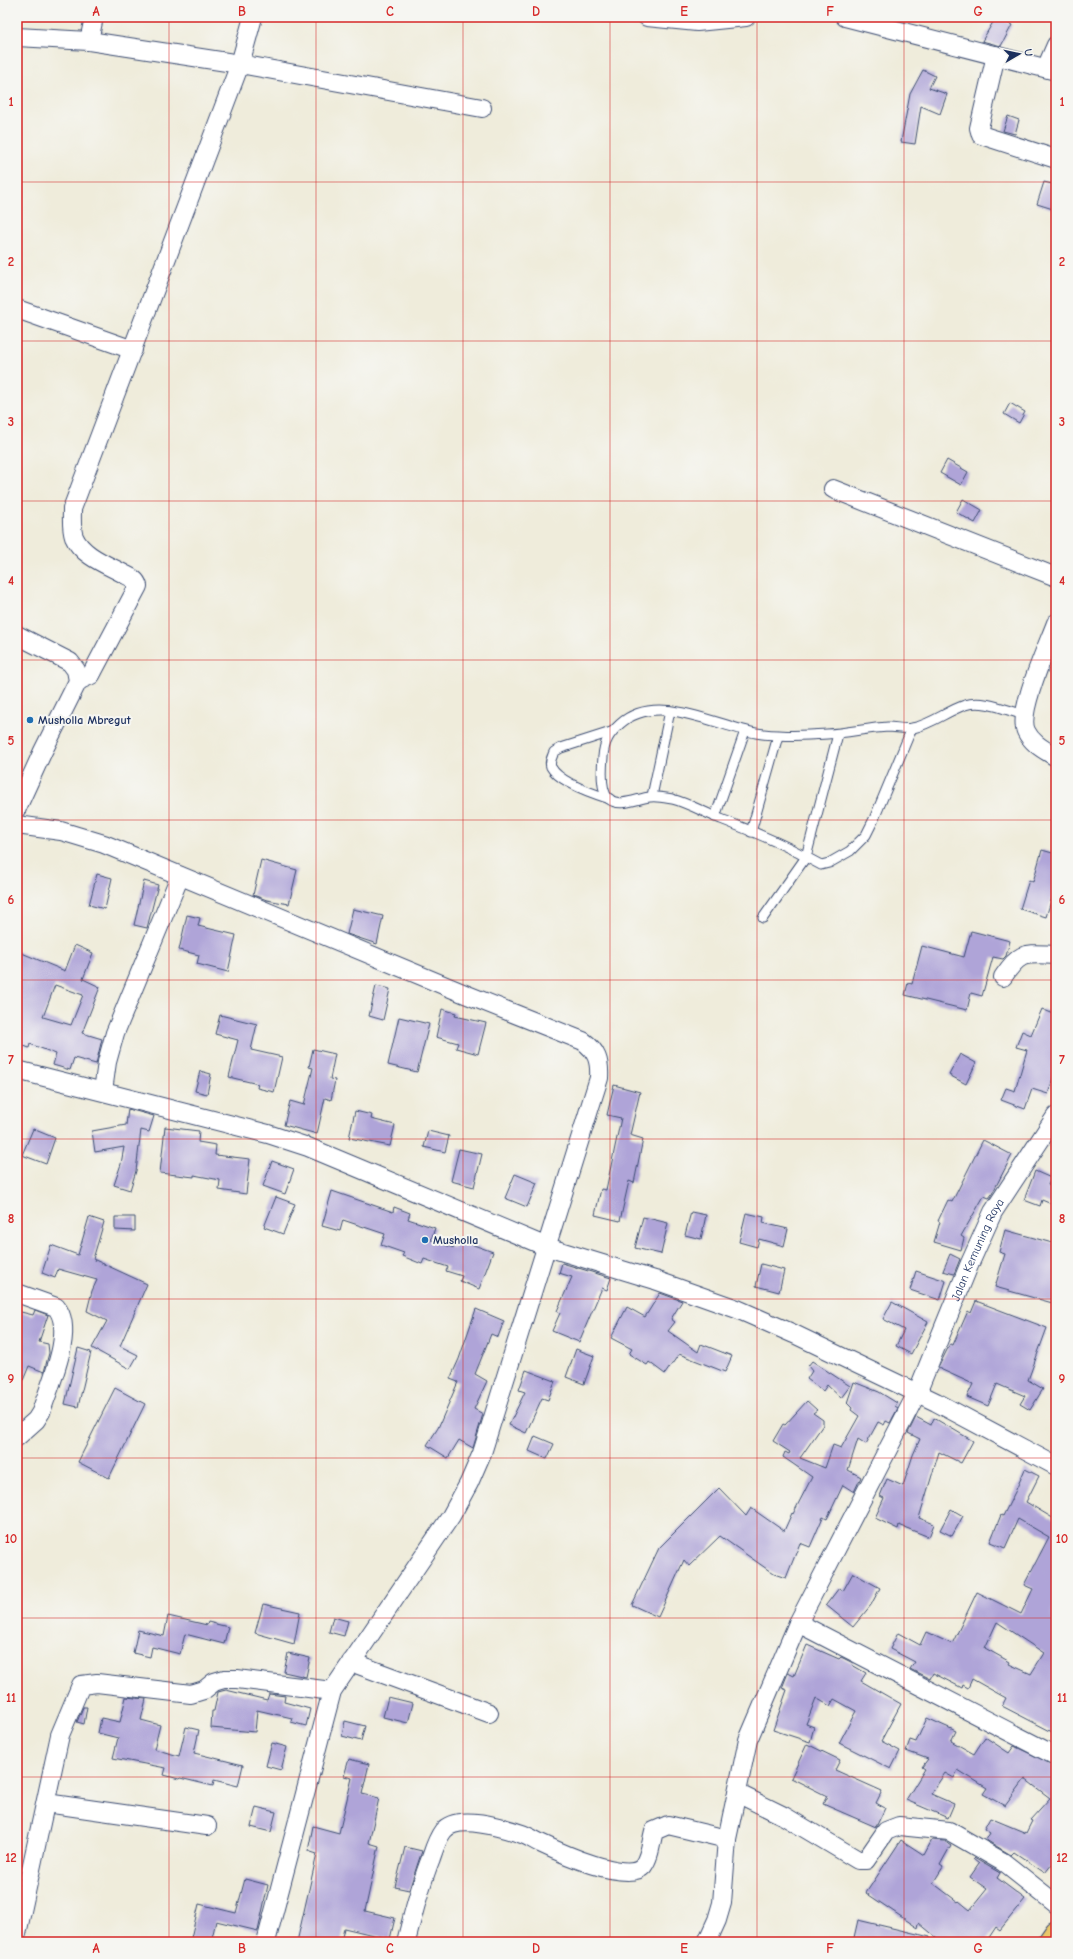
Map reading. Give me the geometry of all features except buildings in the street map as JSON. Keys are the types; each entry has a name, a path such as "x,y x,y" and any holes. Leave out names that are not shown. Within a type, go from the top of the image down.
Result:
{"highway":[{"path":"1049,1942 1056,1932"}],"street":[{"path":"89,41 94,17"},
{"path":"78,681 91,675 138,586 134,580 95,558 83,549 74,537 72,509 240,64 253,17"},
{"path":"648,17 697,22 746,17"},
{"path":"844,17 1051,70 1056,45"},
{"path":"17,37 89,41 240,64 482,108"},
{"path":"996,55 979,128 981,135 1056,159"},
{"path":"17,309 133,350"},
{"path":"833,489 1056,577"},
{"path":"1056,623 1029,694 1024,715 1024,725 1032,740 1056,757"},
{"path":"17,635 70,662 76,670 78,681 43,751 17,808"},
{"path":"17,825 61,830 104,844 584,1041 592,1047 597,1055 600,1067 599,1078 547,1247 482,1453 470,1483 451,1516 332,1691 266,1942"},
{"path":"103,1091 107,1062 115,1033 180,876"},
{"path":"1003,977 1014,961 1022,956 1031,954 1056,955"},
{"path":"17,1070 268,1134 308,1147 547,1247 655,1280 737,1309 794,1334 917,1393 1056,1466"},
{"name":"Jalan Kemuning Raya","path":"707,1942 717,1920 722,1903 727,1839 748,1740 798,1623 917,1393 970,1263 993,1212 1056,1116"},
{"path":"17,1293 56,1308 61,1313 65,1328 60,1354 41,1412 36,1420 17,1437"},
{"path":"798,1623 1056,1756"},
{"path":"351,1662 489,1713"},
{"path":"17,1934 60,1735 81,1685 98,1684 191,1694 204,1690 214,1682 224,1679 237,1679 332,1691"},
{"path":"737,1794 784,1816 858,1860 866,1860 886,1831 891,1828 899,1826 949,1831 1003,1862 1056,1904"},
{"path":"46,1803 207,1826"},
{"path":"406,1942 420,1890 437,1842 444,1829 451,1826 475,1822 523,1834 539,1843 584,1861 621,1871 636,1870 643,1866 654,1831 668,1825 727,1839"}],"lane":[{"path":"610,799 604,791 603,766 606,739 611,732 625,720 640,711 654,710 685,713 724,723 745,731 778,736 838,734 889,727 912,728 939,718 965,705 985,704 1024,715"},
{"path":"652,796 670,711"},
{"path":"611,732 561,748 554,752 550,763 552,768 565,779 589,792 616,802 632,802 652,796 672,799 783,844 821,864 829,864 850,851 866,835 912,728"},
{"path":"715,817 745,731"},
{"path":"763,918 806,857 838,734"},
{"path":"751,832 778,736"}],"place":[{"name":"Musholla Mbregut","path":"30,720"},
{"name":"Musholla","path":"425,1240"}]}
